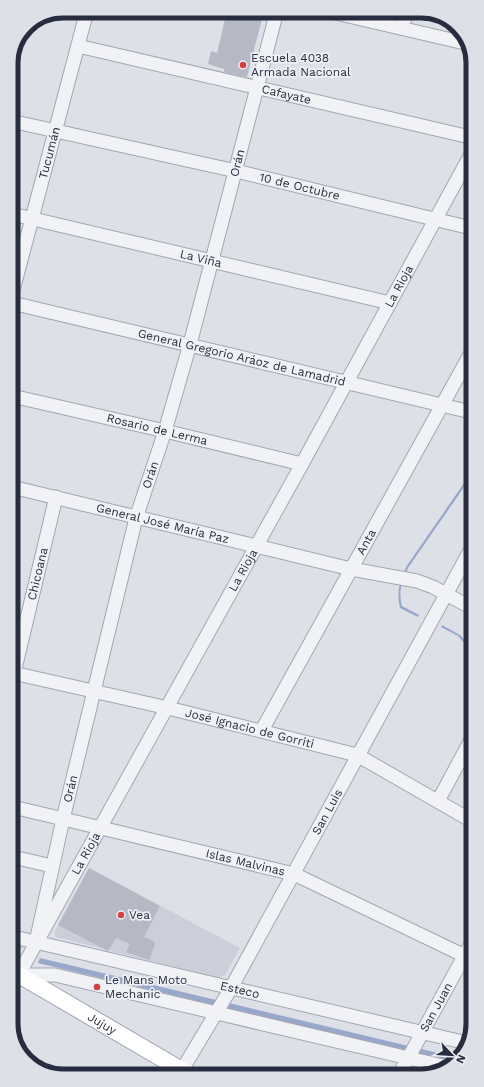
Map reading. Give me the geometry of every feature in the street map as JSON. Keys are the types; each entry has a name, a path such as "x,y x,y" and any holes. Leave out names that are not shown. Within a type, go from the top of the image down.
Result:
{"main road":[{"name":"Jujuy","path":"18,979 177,1069"}],"street":[{"name":"Tucumán","path":"18,273 85,18"},
{"name":"Orán","path":"36,942 63,819 136,518 165,431 190,344 275,18"},
{"path":"357,18 460,42"},
{"path":"401,28 405,18"},
{"name":"Cafayate","path":"78,46 466,136"},
{"name":"10 de Octubre","path":"18,122 236,171 466,227"},
{"name":"La Rioja","path":"18,972 168,708 466,163"},
{"name":"La Viña","path":"18,215 213,260 390,303"},
{"name":"General Gregorio Aráoz de Lamadrid","path":"18,304 466,411"},
{"name":"Anta","path":"262,730 466,362"},
{"name":"Rosario de Lerma","path":"18,397 302,464"},
{"name":"General José María Paz","path":"18,488 351,569 417,581 466,605"},
{"name":"Chicoana","path":"18,653 56,497"},
{"name":"San Luis","path":"186,1069 466,558"},
{"name":"José Ignacio de Gorriti","path":"18,674 262,730 357,755 466,817"},
{"path":"438,801 466,749"},
{"name":"Islas Malvinas","path":"18,808 294,874 465,956"},
{"path":"18,858 52,866"},
{"name":"Esteco","path":"18,938 463,1042"},
{"name":"San Juan","path":"402,1069 465,956"},
{"path":"18,977 55,975 439,1065"}],"shaded area":[{"name":"Vea","path":"89,868 240,948 225,975 218,978 56,937 54,933"}],"green space":[{"path":"18,943 24,944 18,955"}],"water":[{"path":"466,480 466,484 408,568 404,578 401,587 402,606 419,615 418,617 400,608 399,587 406,567"},
{"path":"442,625 460,635 466,642 466,645 458,636 441,627"},
{"path":"40,958 452,1056 447,1061 38,963"}],"building":[{"path":"225,18 262,19 247,77 224,72 224,69 208,64 211,51 217,53"},
{"path":"89,868 160,906 144,937 154,941 155,944 149,960 126,952 130,944 116,938 108,951 58,925"}],"place":[{"name":"Escuela 4038 Armada Nacional","path":"243,65"},
{"name":"Vea","path":"121,915"},
{"name":"Le Mans Moto Mechanic","path":"97,987"}]}
